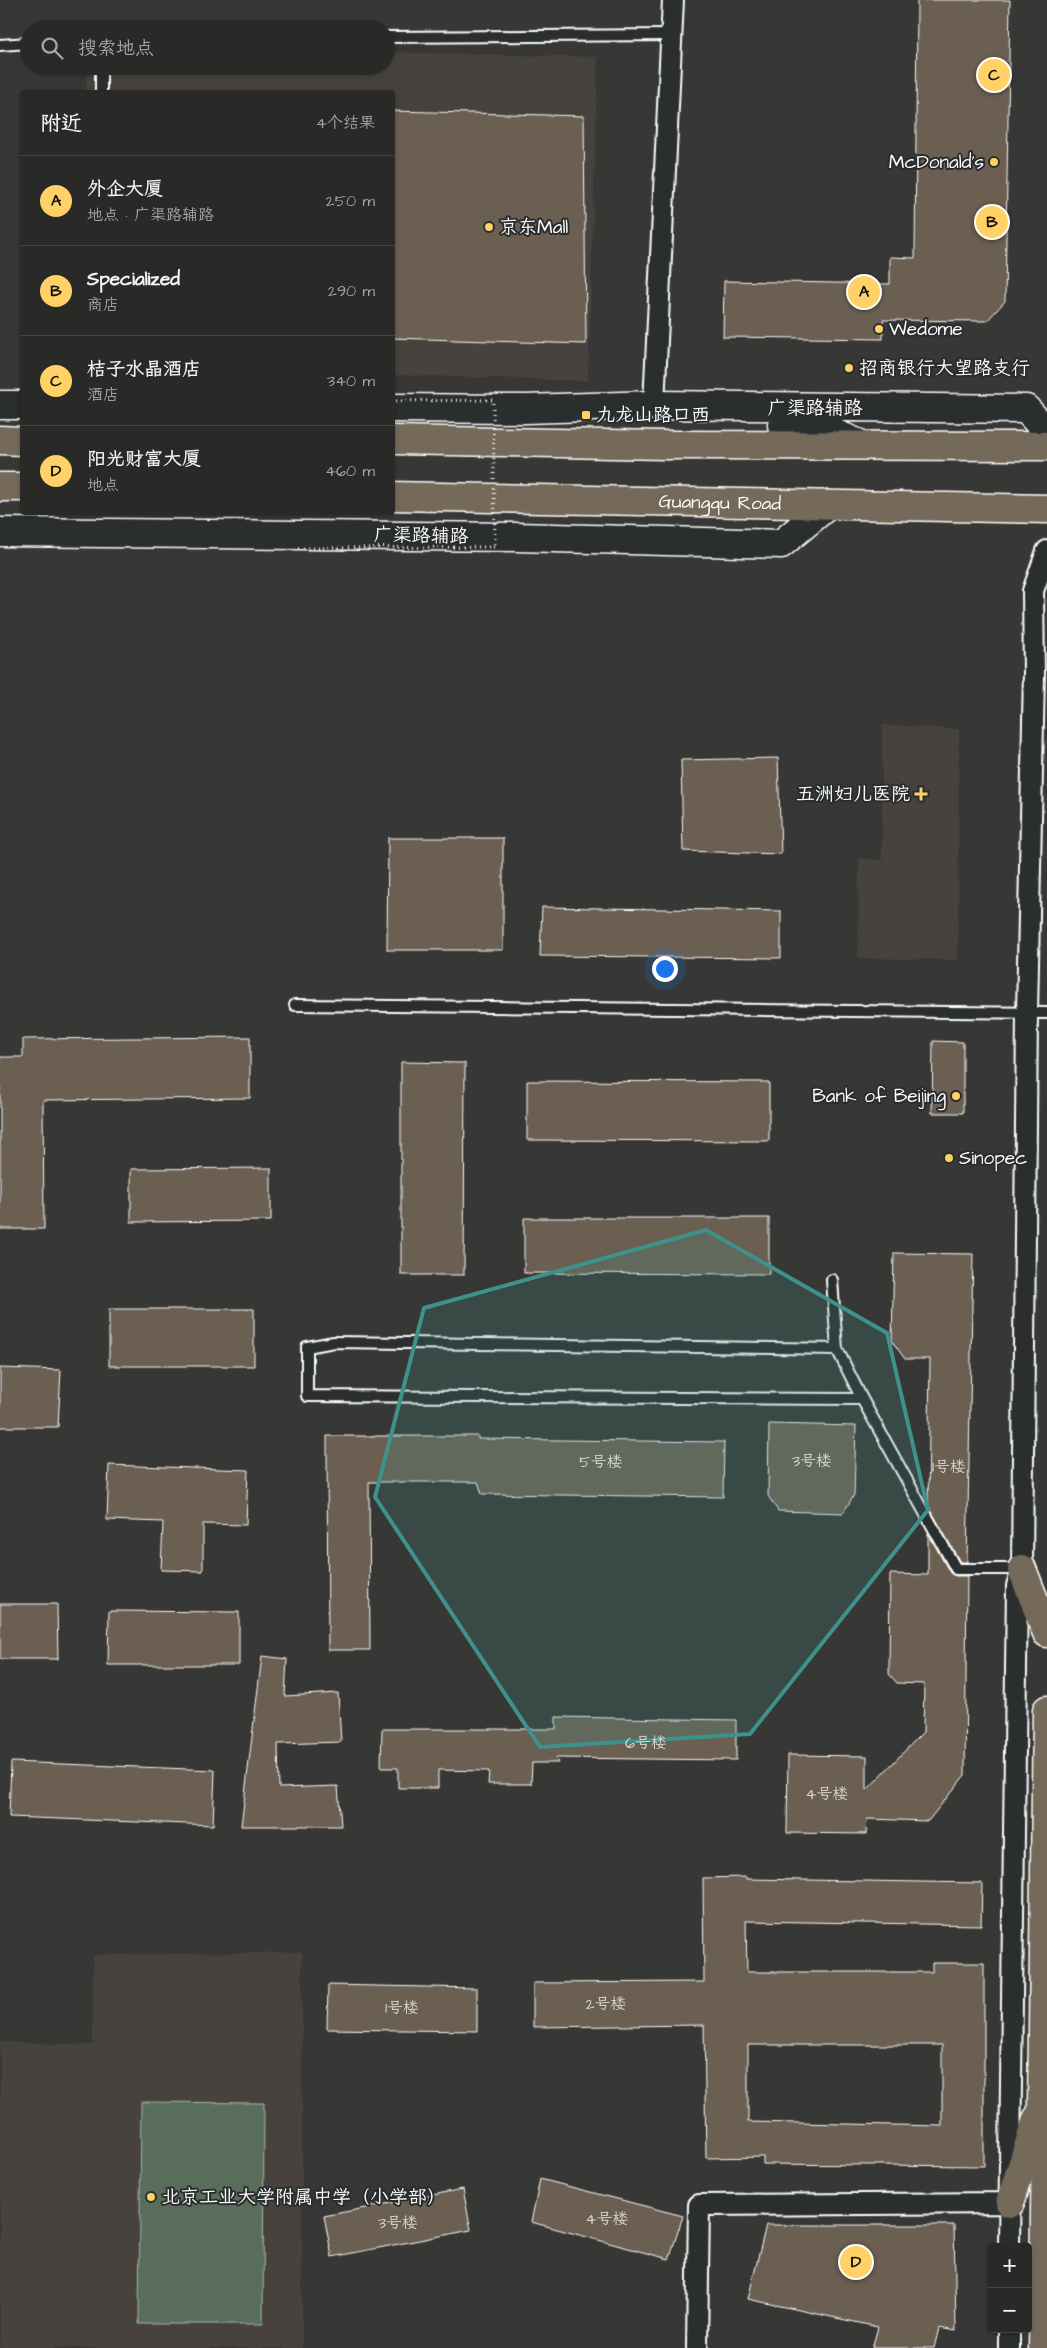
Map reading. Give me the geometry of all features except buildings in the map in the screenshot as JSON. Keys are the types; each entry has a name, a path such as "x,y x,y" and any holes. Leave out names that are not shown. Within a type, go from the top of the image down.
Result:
{"main road":[{"path":"0,440 20,441"},
{"path":"395,440 666,445 1047,446"},
{"path":"0,487 20,487"},
{"name":"Guangqu Road","path":"395,496 1047,509"},
{"path":"1022,1569 1047,1633"},
{"path":"1043,2348 1046,2142 1042,2106 1046,1922 1047,1710"},
{"path":"1010,2203 1042,2106"}],"street":[{"path":"654,405 673,0"},
{"path":"0,405 20,405"},
{"name":"广渠路辅路","path":"395,408 525,409 654,405 1026,409 1047,432"},
{"path":"712,407 765,424 817,426 862,445"},
{"name":"广渠路辅路","path":"0,532 516,536 781,544 828,505"},
{"path":"1010,2243 1017,1586 1022,1569 1027,1013 1034,683 1033,591 1047,551"},
{"path":"698,2348 699,2205 1010,2203"},
{"path":"1009,2333 1009,2348"}],"lane":[{"path":"395,37 672,35"},
{"path":"0,45 20,44"},
{"path":"101,75 101,90"},
{"path":"295,1006 1047,1013"},
{"path":"832,1280 837,1349 862,1399 956,1569 1022,1569"},
{"path":"837,1349 334,1342 307,1347 307,1396 862,1399"}],"path":[{"path":"298,548 495,547 493,400 395,401"}],"highlighted area":[{"path":"706,1230 887,1333 928,1510 750,1734 540,1747 375,1497 424,1308"}],"shaded area":[{"name":"京东Mall","path":"395,52 598,57 588,381 395,375 395,90 86,90 87,75 395,75"},
{"name":"五洲妇儿医院","path":"882,725 959,729 958,960 858,958 859,858 882,860"},
{"name":"北京工业大学附属中学（小学部）","path":"302,1952 302,2348 0,2348 0,2042 93,2045 93,1955"}],"green space":[{"path":"141,2102 264,2103 263,2324 139,2324"}],"place":[{"name":"桔子水晶酒店","path":"994,75"},
{"name":"McDonald's","path":"994,162"},
{"name":"Specialized","path":"992,222"},
{"name":"京东Mall","path":"489,227"},
{"name":"外企大厦","path":"864,292"},
{"name":"Wedome","path":"879,329"},
{"name":"招商银行大望路支行","path":"849,368"},
{"name":"九龙山路口西","path":"586,415"},
{"name":"五洲妇儿医院","path":"921,794"},
{"name":"Bank of Beijing","path":"956,1096"},
{"name":"Sinopec","path":"949,1158"},
{"name":"北京工业大学附属中学（小学部）","path":"151,2197"},
{"name":"阳光财富大厦","path":"856,2262"}]}
